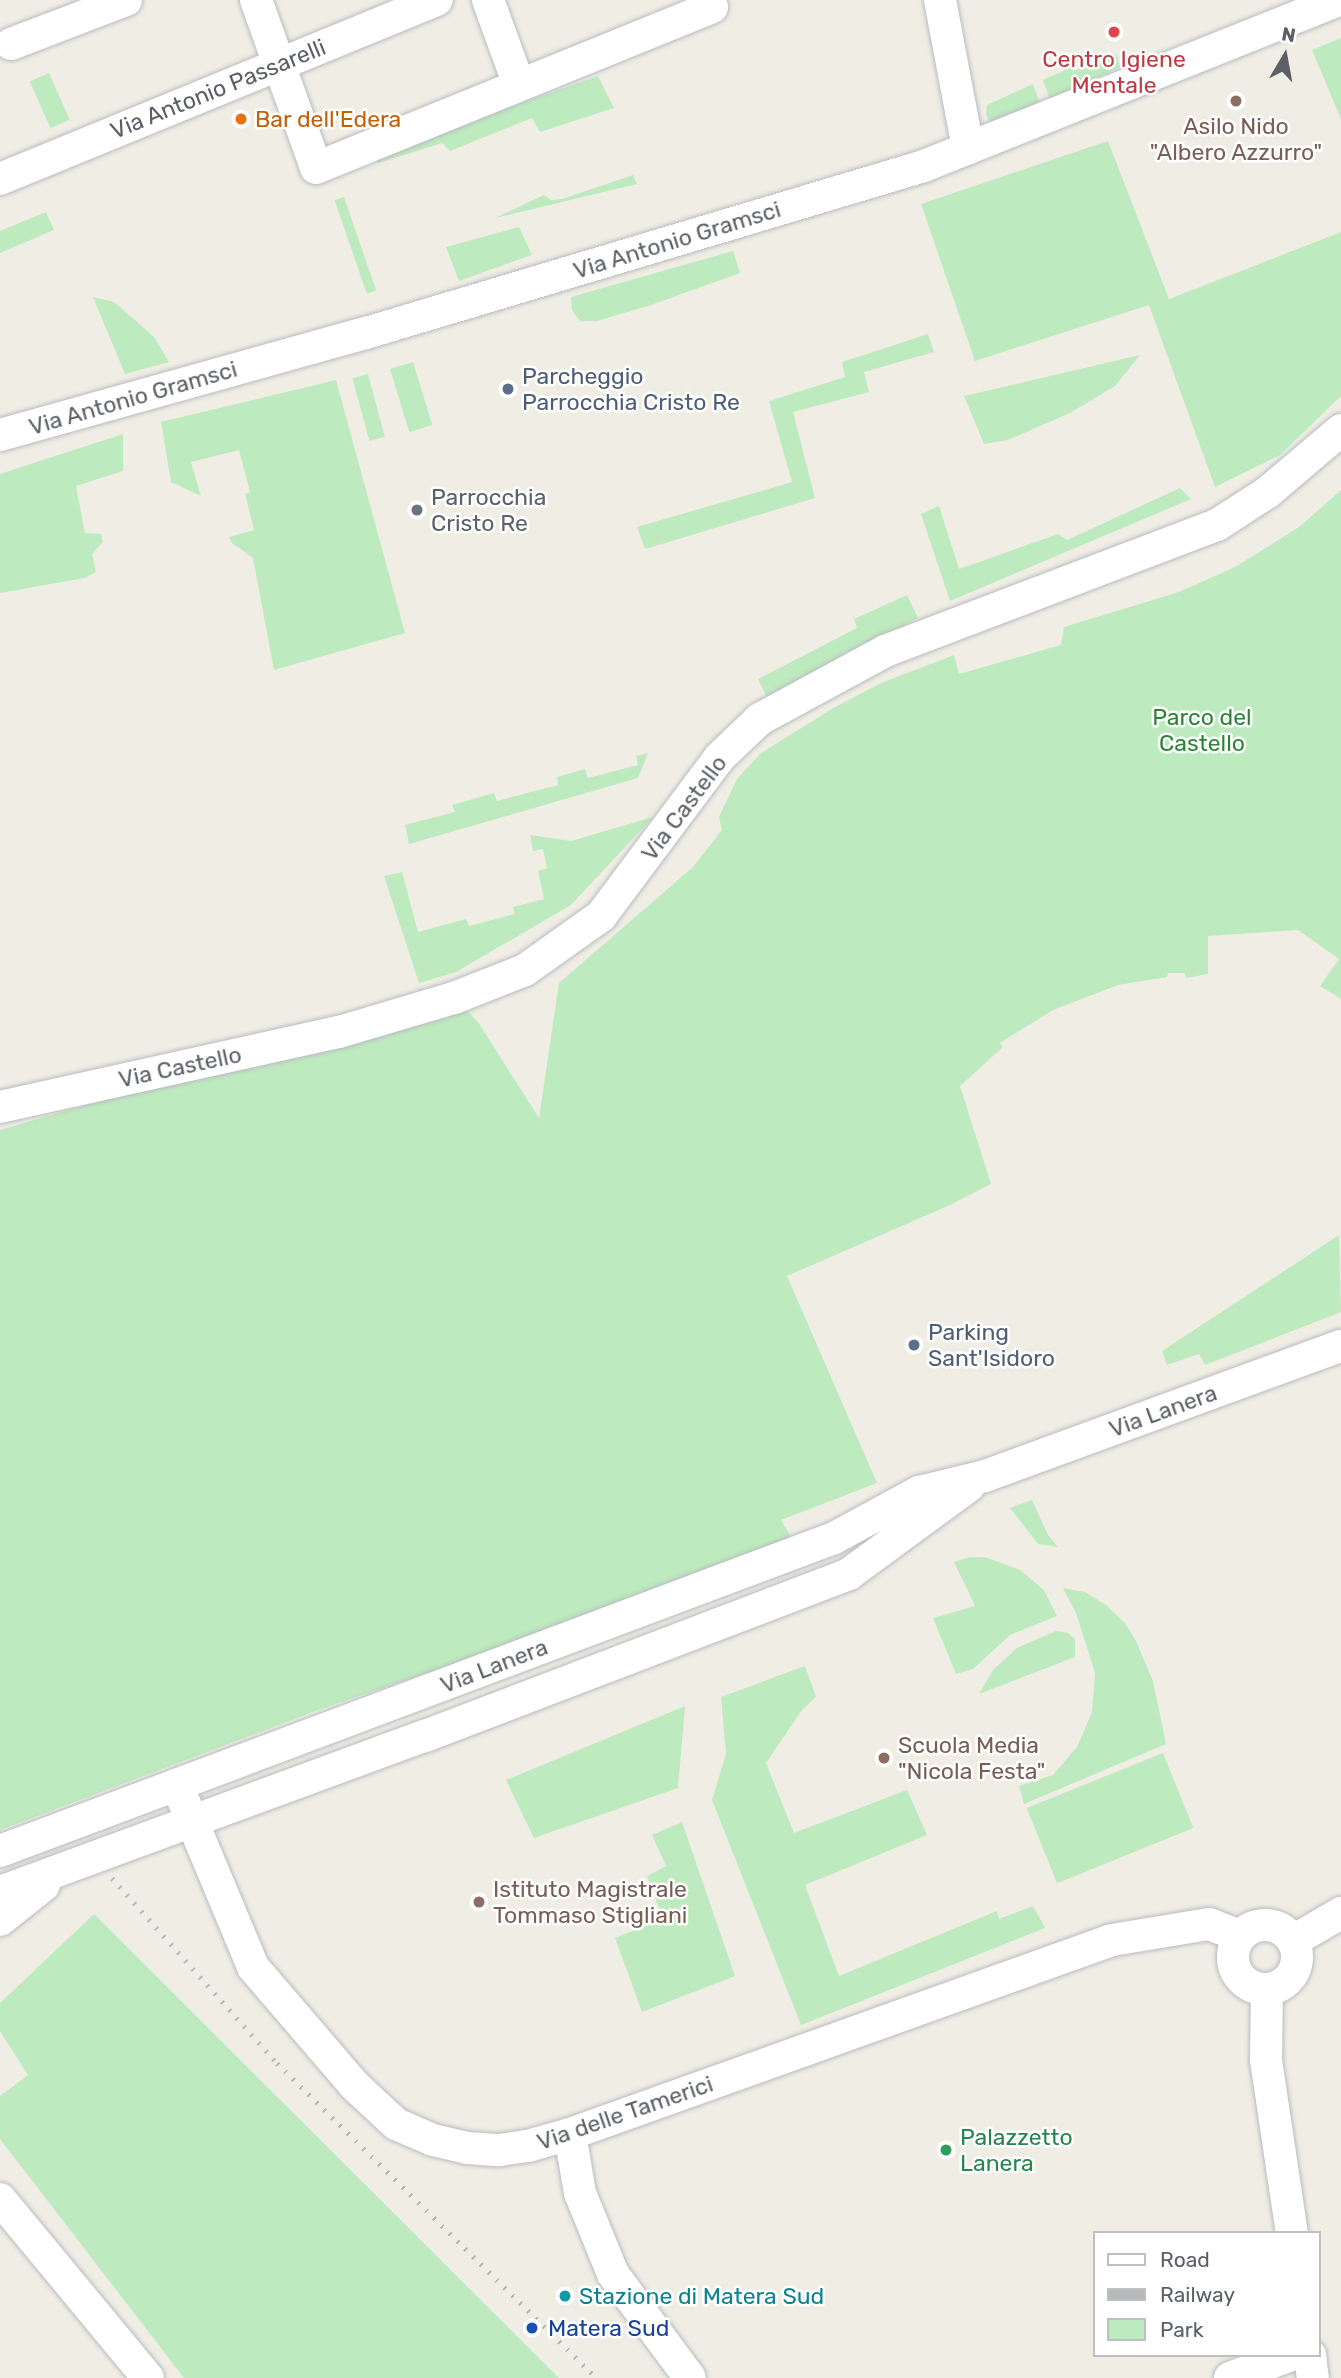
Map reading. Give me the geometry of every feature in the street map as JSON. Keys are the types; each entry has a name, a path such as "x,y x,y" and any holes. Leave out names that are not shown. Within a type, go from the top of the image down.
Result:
{"street":[{"path":"11,44 126,0"},
{"path":"256,0 316,168 712,7 709,0"},
{"name":"Via Antonio Passarelli","path":"0,179 437,0"},
{"path":"488,0 519,85"},
{"path":"940,0 968,148"},
{"name":"Via Antonio Gramsci","path":"0,435 366,333 924,166 1323,4"},
{"name":"Via Castello","path":"0,1107 339,1032 454,998 525,970 601,916 719,758 760,719 884,651 1217,526 1268,492 1341,429"},
{"name":"Via Lanera","path":"0,1852 834,1538 919,1492 985,1476 1341,1346"},
{"name":"Via Lanera","path":"0,1892 849,1574 985,1476"},
{"name":"Via delle Tamerici","path":"177,1785 253,1967 354,2085 397,2124 433,2140 467,2148 499,2150 528,2146 570,2134 1112,1940 1209,1924 1240,1937"},
{"name":"Via Lanera","path":"0,1920 61,1870"},
{"path":"1293,1941 1341,1913"},
{"path":"1268,1925 1286,1933 1293,1941 1297,1962 1293,1972 1277,1987 1267,1989 1246,1983 1238,1975 1233,1956 1240,1937 1248,1930 1268,1925"},
{"path":"1267,1989 1266,2060 1292,2231"},
{"path":"570,2134 580,2193 614,2274 690,2378"},
{"path":"0,2199 148,2378"},
{"path":"1230,2378 1286,2357"},
{"path":"1310,2357 1313,2378"}],"green space":[{"path":"1341,38 1341,119 1312,50"},
{"path":"1117,54 1120,67 1050,99 1043,80 1072,67 1073,71"},
{"path":"49,73 70,120 51,128 30,82"},
{"path":"598,76 614,108 540,132 532,118 450,151 442,143 378,163 377,154"},
{"path":"1033,84 1040,104 991,124 986,115 987,105"},
{"path":"1108,141 1169,299 1341,232 1341,396 1280,455 1215,487 1149,305 975,361 921,204"},
{"path":"633,175 637,184 495,218 544,195 551,200 562,199"},
{"path":"344,197 376,291 367,294 335,200"},
{"path":"46,212 54,230 0,253 0,231"},
{"path":"519,227 532,255 459,281 446,247"},
{"path":"733,251 740,273 597,321 580,321 572,310 571,297"},
{"path":"93,297 114,302 154,337 169,362 125,374"},
{"path":"928,334 934,352 864,372 869,392 793,412 815,498 645,549 637,527 792,482 769,401 845,377 842,362"},
{"path":"1140,355 1115,386 1070,413 1008,440 984,444 964,396"},
{"path":"413,362 432,425 409,432 390,369"},
{"path":"368,374 385,437 369,441 353,378"},
{"path":"336,380 405,633 274,670 253,558 232,543 229,537 254,530 245,494 250,492 239,450 191,462 201,496 171,482 161,422"},
{"path":"123,434 123,471 76,486 85,533 101,534 103,542 92,554 96,572 85,578 0,593 0,474"},
{"path":"1180,488 1191,499 950,601 921,514 939,506 959,569 1058,534 1067,540"},
{"name":"Parco del Castello","path":"1341,490 1341,999 1320,986 1339,959 1298,930 1208,936 1208,974 1186,978 1185,973 1168,973 1167,977 1118,985 1053,1010 1000,1043 1003,1047 960,1086 991,1184 950,1205 787,1276 877,1483 781,1520 797,1547 321,1709 0,1830 0,1130 454,998 478,1022 539,1118 559,983 693,867 722,830 719,817 737,779 761,753 835,707 881,683 954,655 959,674 1061,645 1064,627 1179,592 1235,567 1299,527"},
{"path":"907,595 918,618 767,698 758,679 857,628 854,619"},
{"path":"648,753 638,778 409,844 405,825 455,812 452,805 494,793 497,801 558,785 557,777 585,769 588,778 638,765 636,756"},
{"path":"653,817 571,905 456,972 419,983 384,876 402,872 418,932 466,919 469,926 515,914 513,907 544,899 538,871 547,868 543,849 533,851 530,835 571,841"},
{"path":"1339,1235 1341,1312 1205,1365 1199,1354 1167,1365 1162,1351"},
{"path":"1032,1500 1048,1535 1058,1547 1038,1544 1010,1508"},
{"path":"970,1557 985,1557 1020,1570 1044,1590 1057,1616 1010,1635 973,1669 956,1674 933,1618 975,1606 954,1562"},
{"path":"1063,1588 1085,1592 1106,1605 1125,1623 1153,1681 1166,1744 1024,1804 1019,1786 1053,1775 1077,1747 1092,1712 1095,1673 1076,1613"},
{"path":"1056,1631 1068,1633 1075,1639 1075,1657 979,1694 993,1670 1017,1648"},
{"path":"805,1666 816,1697 802,1710 766,1763 794,1833 907,1790 927,1835 805,1885 839,1976 997,1911 999,1919 1033,1906 1045,1928 801,2025 712,1800 726,1754 721,1697"},
{"path":"685,1706 678,1788 534,1838 506,1780"},
{"path":"1163,1753 1193,1828 1057,1883 1027,1808"},
{"path":"682,1822 735,1976 642,2012 615,1938 663,1919 647,1876 666,1866 652,1835"},
{"path":"94,1914 559,2378 184,2378 0,2139 0,2096 28,2075 0,2031 0,2003"}],"railway":[{"path":"112,1878 277,2063 596,2378"}],"place":[{"name":"Centro Igiene Mentale","path":"1114,32"},
{"name":"Asilo Nido \"Albero Azzurro\"","path":"1236,101"},
{"name":"Bar dell'Edera","path":"241,119"},
{"name":"Parcheggio Parrocchia Cristo Re","path":"508,389"},
{"name":"Parrocchia Cristo Re","path":"417,510"},
{"name":"Parking Sant'Isidoro","path":"914,1345"},
{"name":"Scuola Media \"Nicola Festa\"","path":"884,1758"},
{"name":"Istituto Magistrale Tommaso Stigliani","path":"479,1902"},
{"name":"Palazzetto Lanera","path":"946,2150"},
{"name":"Stazione di Matera Sud","path":"565,2296"},
{"name":"Matera Sud","path":"532,2328"}]}
